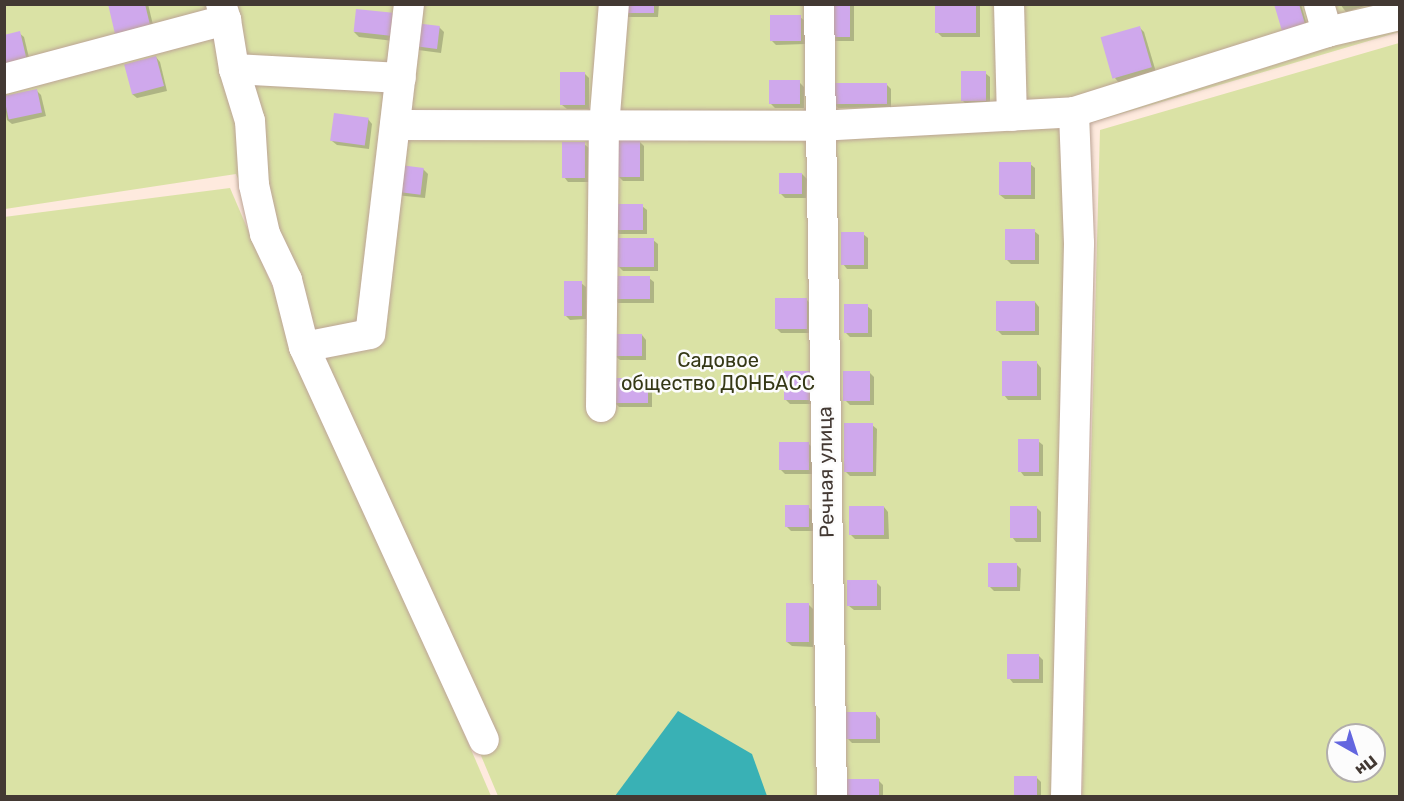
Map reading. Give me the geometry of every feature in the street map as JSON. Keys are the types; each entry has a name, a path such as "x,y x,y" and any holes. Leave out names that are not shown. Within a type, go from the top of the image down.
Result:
{"street":[{"path":"304,347 370,334 409,4"},
{"path":"601,407 604,127 614,4"},
{"name":"Речная улица","path":"819,4 819,126 832,796"},
{"path":"1009,4 1012,116"},
{"path":"4,79 224,12 234,69 250,121 254,185 265,234 287,280 304,347 484,740"},
{"path":"395,125 819,126 1074,112 1323,18 1400,15"},
{"path":"234,69 401,78"},
{"path":"1066,796 1079,243 1074,112"}],"green space":[{"name":"Садовое общество ДОНБАСС","path":"5,5 1399,5 1399,32 1090,123 1075,796 498,796 236,174 5,209"},
{"path":"1399,43 1399,796 1082,796 1100,130"},
{"path":"230,188 491,796 5,796 4,217"}],"water":[{"path":"678,711 752,754 767,796 615,796"}],"building":[{"path":"108,4 145,4 150,25 115,34"},
{"path":"620,4 654,4 654,13 620,13"},
{"path":"827,4 850,4 850,37 827,37"},
{"path":"1274,4 1299,4 1305,24 1282,31"},
{"path":"935,5 976,5 976,33 935,33"},
{"path":"356,9 393,13 390,36 354,32"},
{"path":"770,15 801,15 801,41 770,41"},
{"path":"415,23 440,26 437,49 412,46"},
{"path":"1140,26 1152,67 1112,79 1101,37"},
{"path":"20,31 27,61 4,67 4,35"},
{"path":"156,56 164,86 132,94 124,65"},
{"path":"961,71 986,71 986,101 961,101"},
{"path":"560,72 585,72 585,105 560,105"},
{"path":"769,80 800,80 800,104 769,104"},
{"path":"832,83 887,83 887,104 832,104"},
{"path":"37,89 42,112 9,120 4,96"},
{"path":"334,113 369,118 365,146 330,141"},
{"path":"617,140 640,140 640,177 617,177"},
{"path":"562,142 585,142 585,178 562,178"},
{"path":"999,162 1031,162 1031,195 999,195"},
{"path":"392,164 424,168 420,195 389,191"},
{"path":"779,173 802,173 802,194 779,194"},
{"path":"613,204 643,204 643,230 613,230"},
{"path":"1005,229 1035,229 1035,260 1005,260"},
{"path":"841,232 864,232 864,265 841,265"},
{"path":"617,238 654,238 654,267 617,267"},
{"path":"612,276 650,276 650,299 612,299"},
{"path":"564,281 582,281 582,316 564,316"},
{"path":"775,298 807,298 807,329 775,329"},
{"path":"996,301 1035,301 1035,331 996,331"},
{"path":"844,304 868,304 868,333 844,333"},
{"path":"614,334 642,334 642,356 614,356"},
{"path":"1002,361 1037,361 1037,396 1002,396"},
{"path":"784,371 810,371 810,400 784,400"},
{"path":"843,371 870,371 870,401 843,401"},
{"path":"613,378 648,378 648,403 613,403"},
{"path":"844,423 873,423 873,472 844,472"},
{"path":"1018,439 1039,439 1039,472 1018,472"},
{"path":"779,442 809,442 809,470 779,470"},
{"path":"785,505 809,505 809,527 785,527"},
{"path":"849,506 884,506 884,535 849,535"},
{"path":"1010,506 1037,506 1037,538 1010,538"},
{"path":"988,563 1017,563 1017,587 988,587"},
{"path":"847,580 877,580 877,606 847,606"},
{"path":"786,603 809,603 809,642 786,642"},
{"path":"1007,654 1039,654 1039,679 1007,679"},
{"path":"845,712 876,712 876,739 845,739"},
{"path":"1014,776 1037,776 1037,796 1014,796"},
{"path":"847,779 879,779 879,796 847,796"}]}
